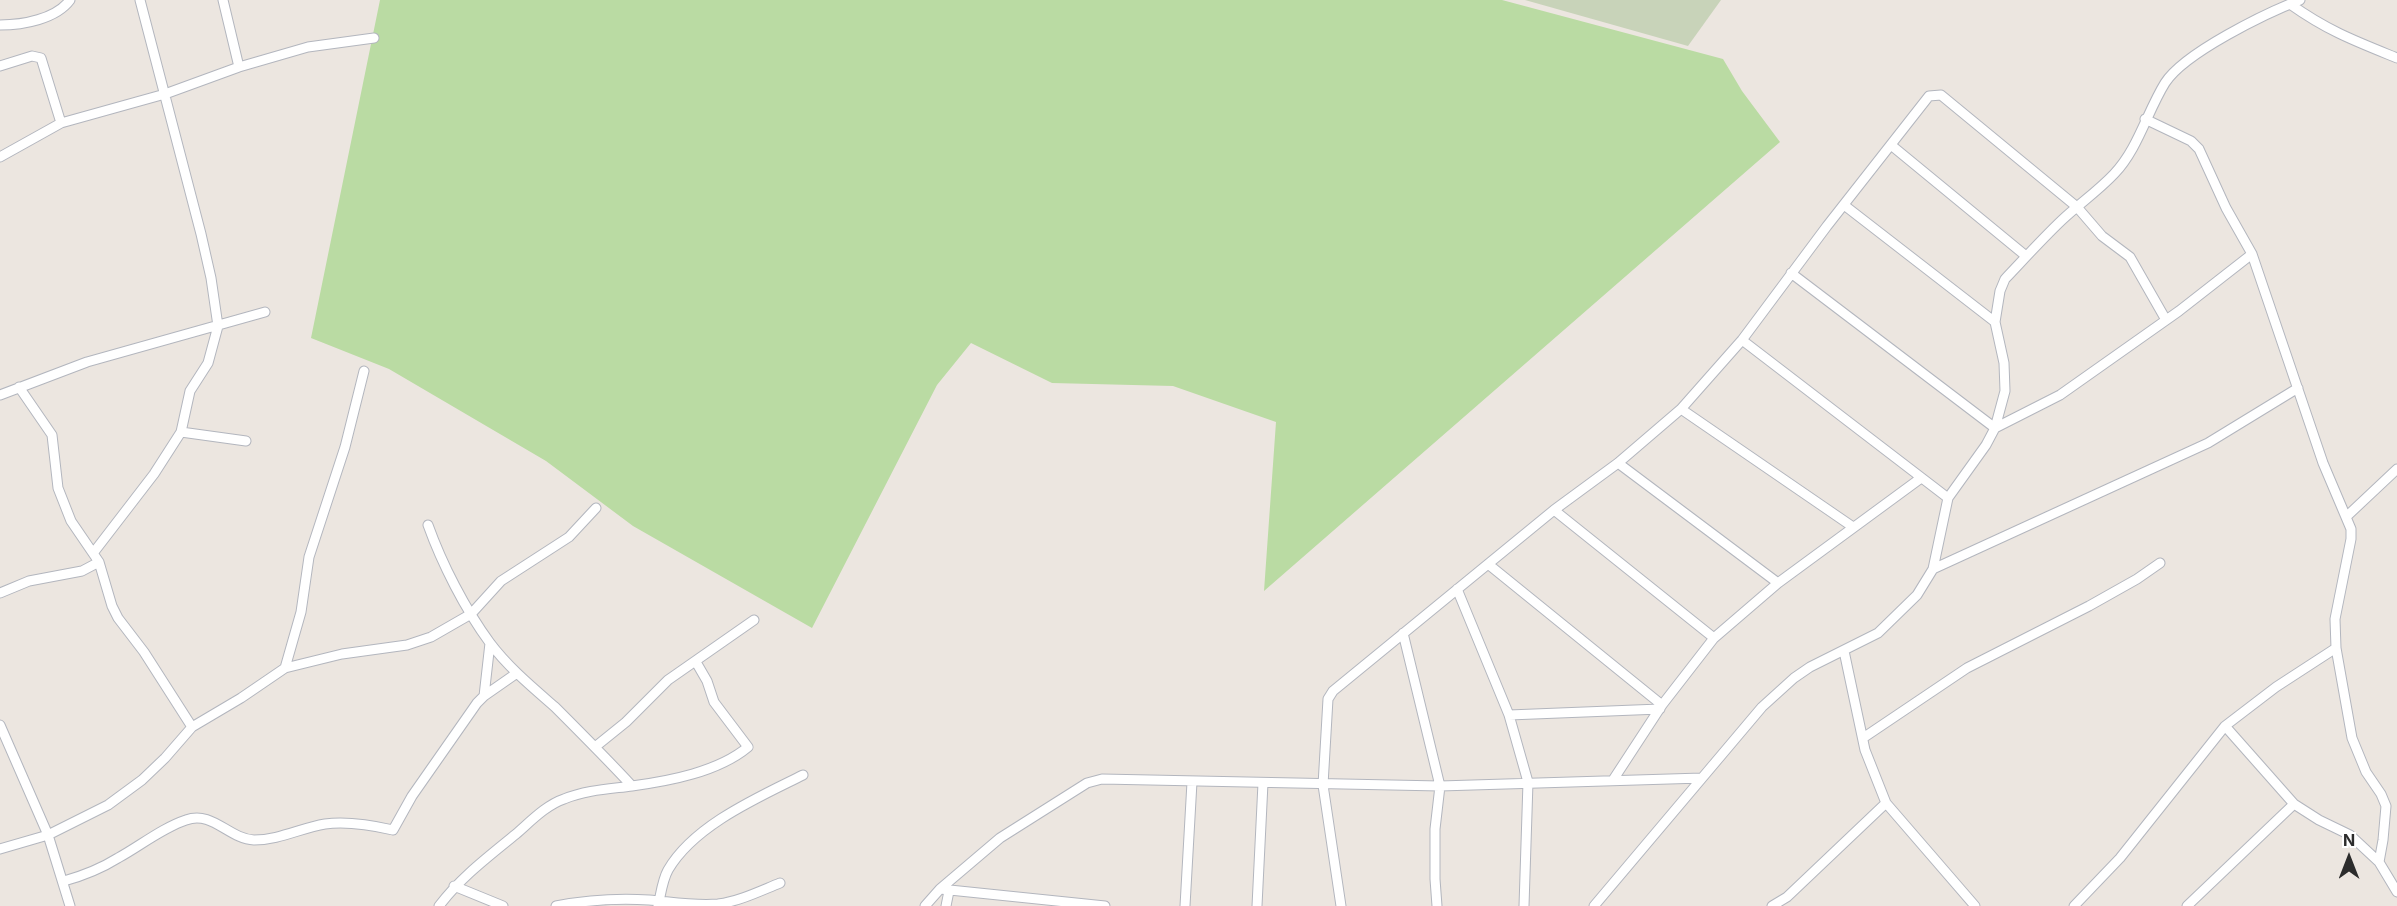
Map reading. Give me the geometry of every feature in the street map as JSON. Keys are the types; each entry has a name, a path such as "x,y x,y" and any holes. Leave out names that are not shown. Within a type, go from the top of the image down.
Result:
{"street":[{"path":"0,25 15,25 42,18 64,8 70,0"},
{"path":"94,552 154,474 181,432 190,391 208,363 218,326 211,278 140,0"},
{"path":"223,0 238,67"},
{"path":"1594,906 1762,707 1810,667 1878,633 1917,595 1933,569 1948,498 1986,445 1995,428 2005,391 2004,363 1995,322 2000,291 2005,279 2077,207 2115,174 2133,148 2145,119 2166,81 2182,66 2242,28 2300,0"},
{"path":"2290,4 2315,22 2339,35 2397,58"},
{"path":"0,157 61,123 165,94 238,67 308,47 374,38"},
{"path":"0,66 32,56 41,58 61,123"},
{"path":"1341,906 1323,785 1330,695 1457,589 1554,510 1617,463 1681,409 1742,340 1791,273 1929,96 1941,95 2077,207 2102,236 2130,257 2166,320"},
{"path":"2145,119 2191,141 2199,149 2226,208 2252,254 2323,463 2351,529 2335,619 2336,648 2352,738 2366,772 2385,801 2384,840 2379,862"},
{"path":"1891,145 2026,256"},
{"path":"1844,205 1995,322"},
{"path":"1995,428 2060,395 2166,320 2252,254"},
{"path":"1791,273 1995,428"},
{"path":"0,395 87,362 265,312"},
{"path":"1742,340 1948,498"},
{"path":"285,668 301,612 309,557 345,447 364,371"},
{"path":"19,387 51,435 58,488 71,521 99,562 112,606 118,618 124,629 139,645 192,727"},
{"path":"1933,569 2208,443 2298,388"},
{"path":"1681,409 1853,527"},
{"path":"181,432 246,441"},
{"path":"1617,463 1778,583"},
{"path":"2346,517 2397,469"},
{"path":"1613,780 1661,707 1714,638 1778,583 1921,478"},
{"path":"0,849 48,835 98,811 142,780 192,727 285,668 342,654 417,643 431,637 471,614 495,586 569,537 596,508"},
{"path":"1554,510 1714,638"},
{"path":"428,525 436,549 471,614 490,643 517,673 595,747 632,786"},
{"path":"0,593 29,581 82,571 99,562"},
{"path":"1863,738 1967,668 2089,606 2160,563"},
{"path":"1488,564 1661,707"},
{"path":"1457,589 1509,716 1528,782 1524,906"},
{"path":"595,747 626,722 656,691 754,620"},
{"path":"1403,633 1440,786 1435,829 1437,906"},
{"path":"484,696 490,643"},
{"path":"2074,906 2120,858 2225,726 2276,687 2336,648"},
{"path":"1844,651 1863,738 1886,803 1975,906"},
{"path":"439,906 466,874 558,802 596,790 632,786 708,770 748,747 714,702 707,681 696,662"},
{"path":"64,881 118,859 187,819 200,818 212,821 242,838 254,840 279,837 323,824 378,826 393,830 412,796 477,703 517,673"},
{"path":"1509,716 1661,707"},
{"path":"0,725 48,835 70,906"},
{"path":"2225,726 2294,804 2319,820 2350,835 2379,862 2397,892"},
{"path":"658,904 668,870 692,842 713,825 751,802 803,775"},
{"path":"925,906 1000,838 1087,783 1102,779 1440,786 1702,778"},
{"path":"1185,906 1192,782"},
{"path":"1257,906 1263,783"},
{"path":"1772,906 1786,897 1886,803"},
{"path":"2187,906 2294,804"},
{"path":"556,906 597,899 658,904 719,904 734,901 780,883"},
{"path":"454,886 503,906"},
{"path":"944,890 1042,903 1105,906"},
{"path":"944,890 946,906"}],"green space":[{"path":"380,0 1502,0 1723,59 1742,91 1780,142 1264,591 1276,422 1173,386 1052,383 971,343 937,385 812,628 633,526 546,461 389,369 311,338"},
{"path":"1525,0 1721,0 1688,46"}]}
